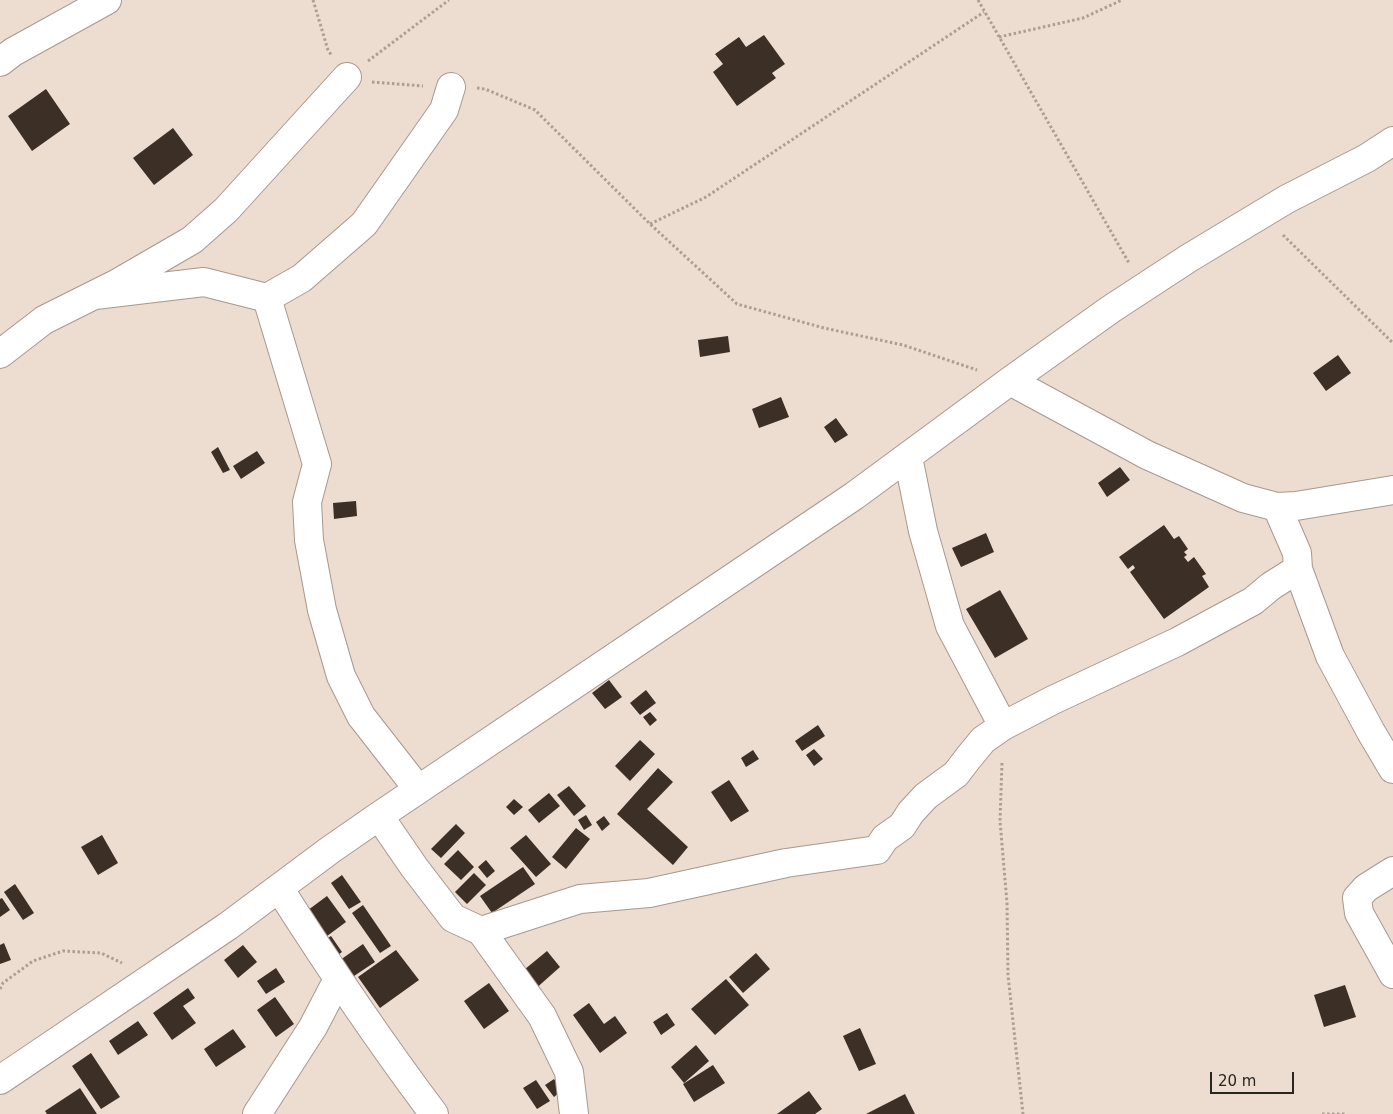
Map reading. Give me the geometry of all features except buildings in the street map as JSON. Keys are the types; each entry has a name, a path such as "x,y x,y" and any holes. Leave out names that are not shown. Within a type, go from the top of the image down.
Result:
{"street":[{"path":"0,62 13,52 107,0"},
{"path":"0,354 44,320 95,295 192,240 226,210 348,77"},
{"path":"95,295 204,282 267,298 302,278 364,224 444,110 451,87"},
{"path":"0,1080 228,926 418,789 854,496 1111,309 1189,258 1262,214 1367,158 1393,141"},
{"path":"267,298 317,464 307,502 309,540 322,610 341,676 361,716 418,789"},
{"path":"1010,381 1147,454 1243,498 1277,507 1296,506 1393,490"},
{"path":"908,457 923,531 950,626 1003,726"},
{"path":"1277,507 1297,552 1298,569 1330,656 1393,769"},
{"path":"481,931 580,898 649,893 786,863 876,850 885,838 902,826 911,812 926,796 956,774 983,740 1003,726 1053,700 1176,642 1253,601 1270,586 1298,569"},
{"path":"379,816 414,867 453,918 481,931 542,1016 569,1072 574,1114"},
{"path":"1393,871 1366,888 1357,898 1359,913 1393,974"},
{"path":"279,888 338,979 434,1114"},
{"path":"257,1114 284,1075 313,1027 338,979"}],"path":[{"path":"313,0 328,50 348,77 380,83 485,89 535,110 650,224 738,304 824,328 903,345 1010,381"},
{"path":"348,77 449,0"},
{"path":"978,0 1143,288"},
{"path":"999,37 1083,18 1122,0"},
{"path":"650,224 706,197 984,12"},
{"path":"1262,214 1393,343"},
{"path":"1003,726 1000,821 1007,903 1008,975 1023,1114"},
{"path":"0,989 3,983 33,960 63,952 101,953 152,978"},
{"path":"1322,1114 1346,1114"}]}
